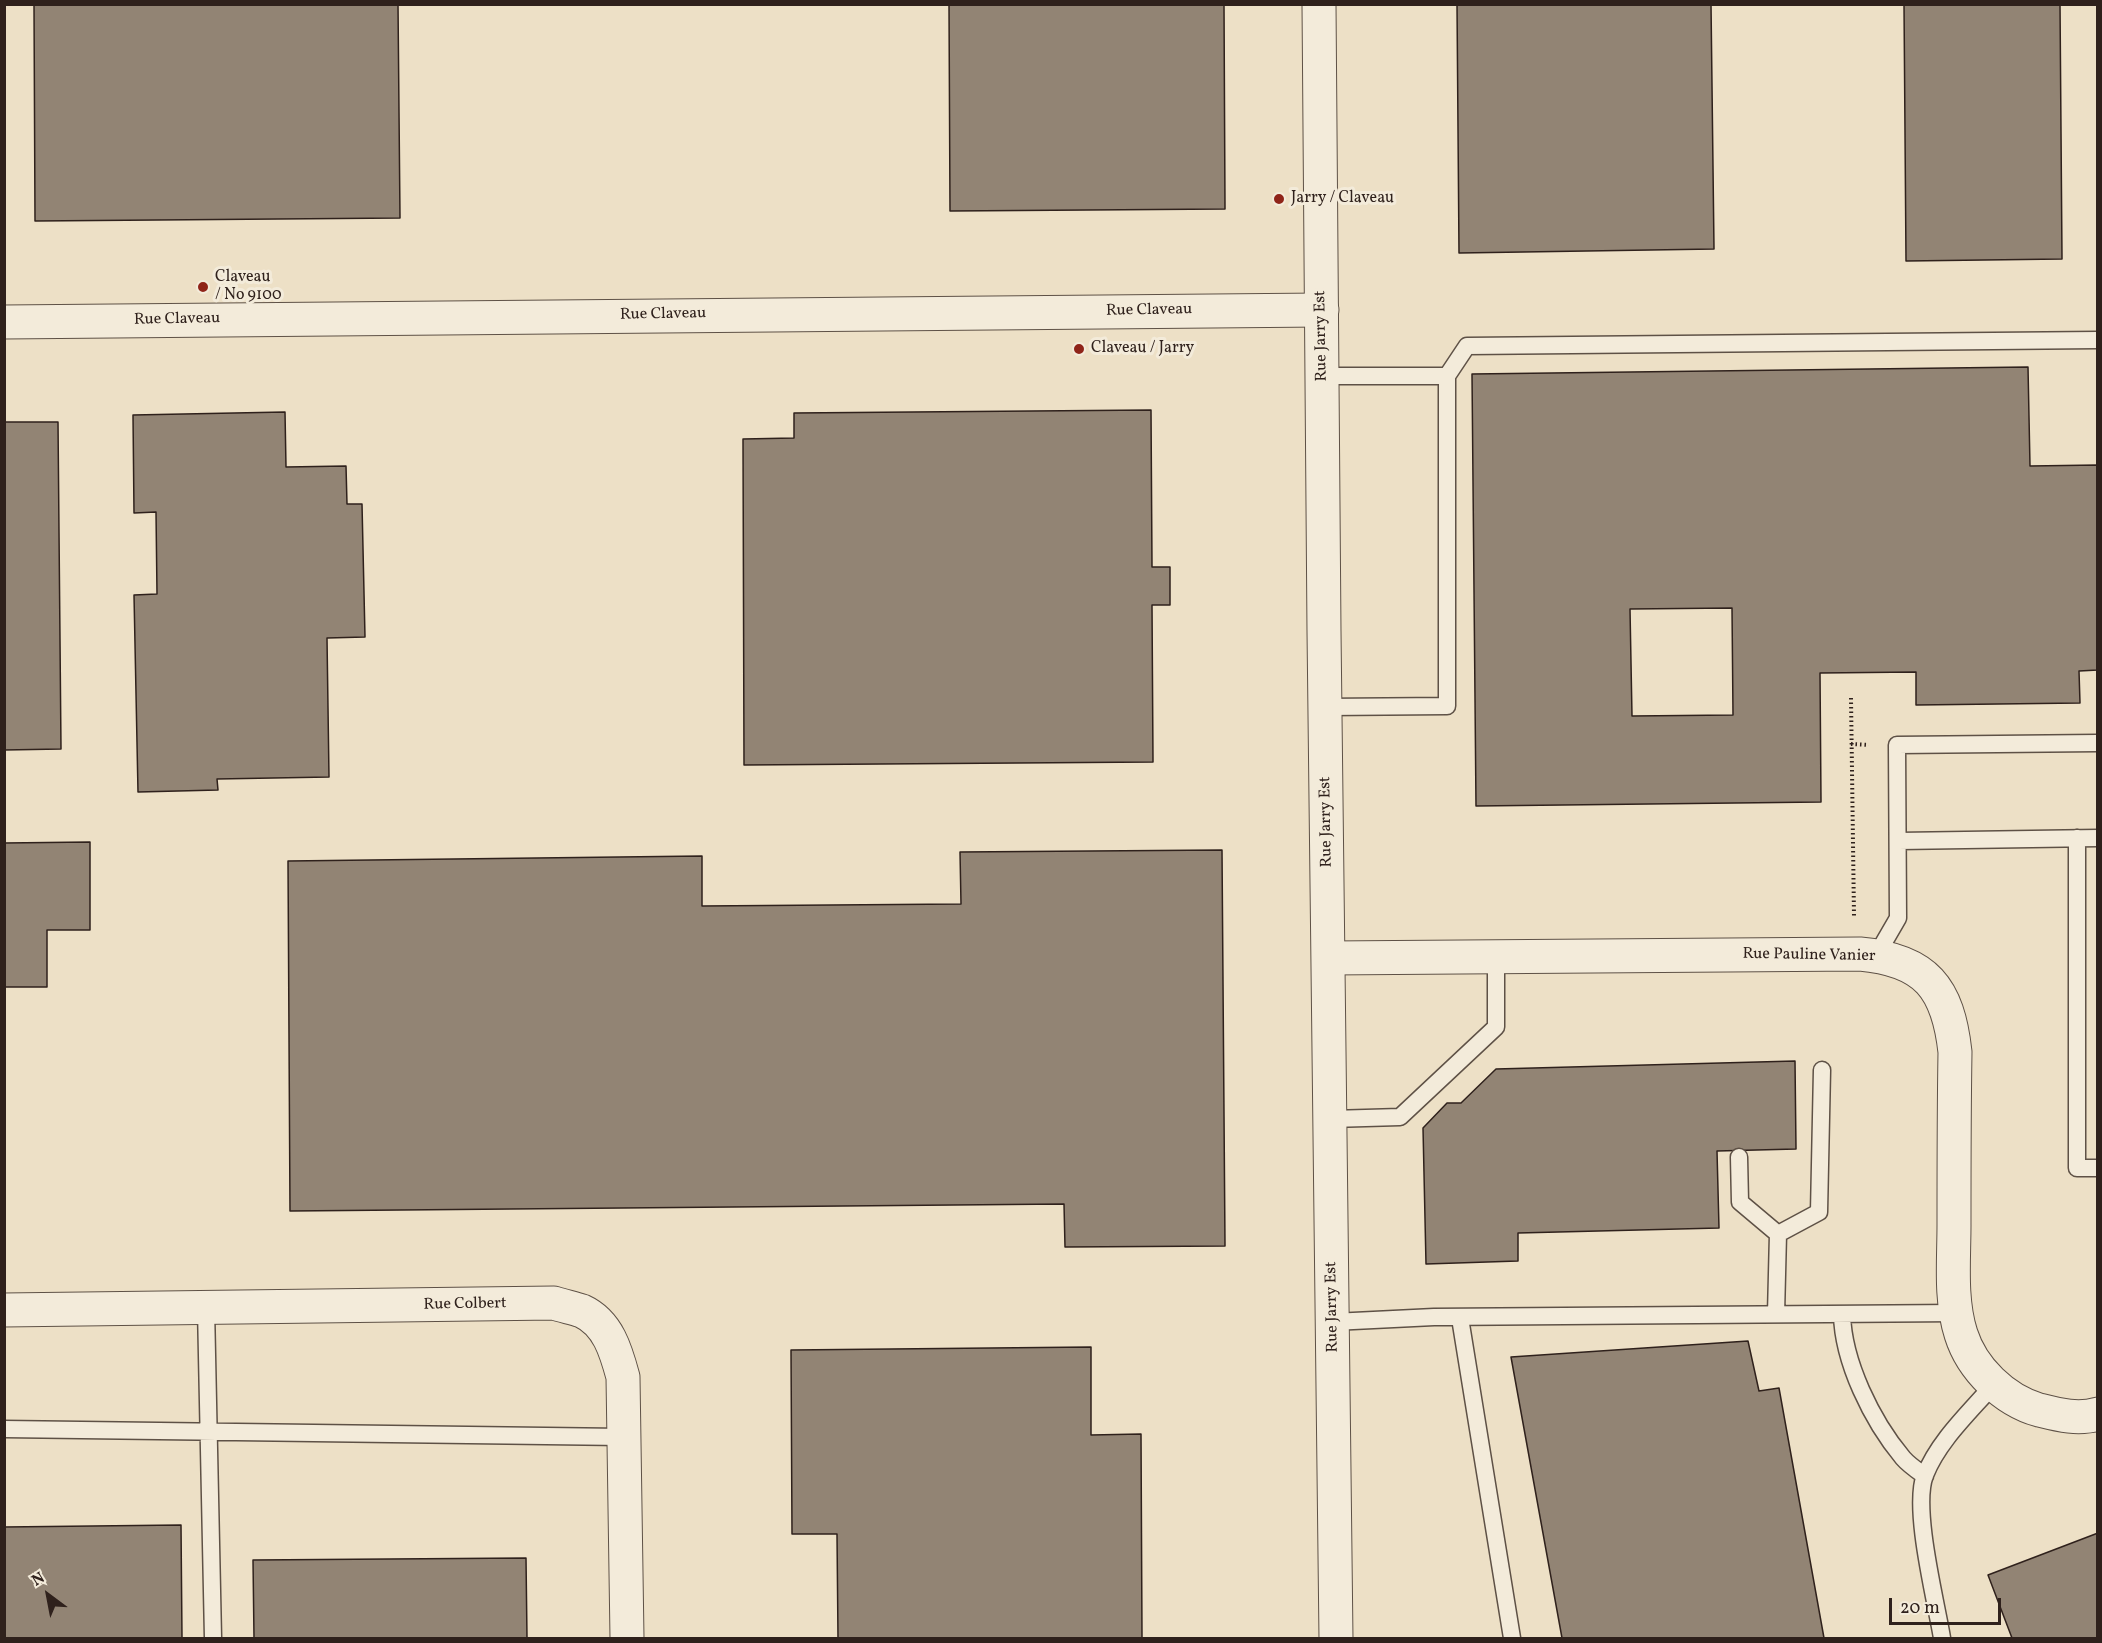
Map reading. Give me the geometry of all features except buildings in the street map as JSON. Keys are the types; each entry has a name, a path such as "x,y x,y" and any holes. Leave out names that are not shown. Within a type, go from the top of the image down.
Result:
{"street":[{"name":"Rue Jarry Est","path":"1319,4 1336,1638"},
{"name":"Rue Claveau","path":"4,322 1322,310"},
{"name":"Rue Pauline Vanier","path":"1329,958 1860,954 1893,959 1911,967 1924,976 1943,999 1951,1023 1954,1052 1954,1261 1957,1313 1967,1349 1999,1389 2030,1408 2068,1417 2088,1417 2097,1414"},
{"name":"Rue Colbert","path":"4,1310 554,1304 583,1312 604,1328 616,1352 623,1377 627,1638"}],"lane":[{"path":"1325,707 1447,706 1447,376 1467,346 2097,340"},
{"path":"1323,376 1447,376"},
{"path":"1876,956 1898,918 1897,745 2097,743"},
{"path":"2078,838 2077,1168 2097,1168"},
{"path":"1899,841 2097,838"},
{"path":"1331,1119 1400,1117 1496,1027 1496,957"},
{"path":"1778,1234 1819,1212 1822,1070"},
{"path":"1740,1157 1740,1202 1778,1234"},
{"path":"1776,1314 1778,1234"},
{"path":"206,1308 213,1638"},
{"path":"1333,1322 1460,1318 1957,1313"},
{"path":"1842,1314 1842,1331 1846,1349 1867,1400 1886,1434 1905,1460 1925,1476"},
{"path":"1460,1318 1512,1638"},
{"path":"1942,1638 1922,1521 1921,1496 1925,1476 1951,1434 1994,1384"},
{"path":"4,1429 623,1437"}],"path":[{"path":"1851,698 1854,916"}],"place":[{"name":"Jarry / Claveau","path":"1279,199"},
{"name":"Claveau / No 9100","path":"203,287"},
{"name":"Claveau / Jarry","path":"1079,349"}]}
